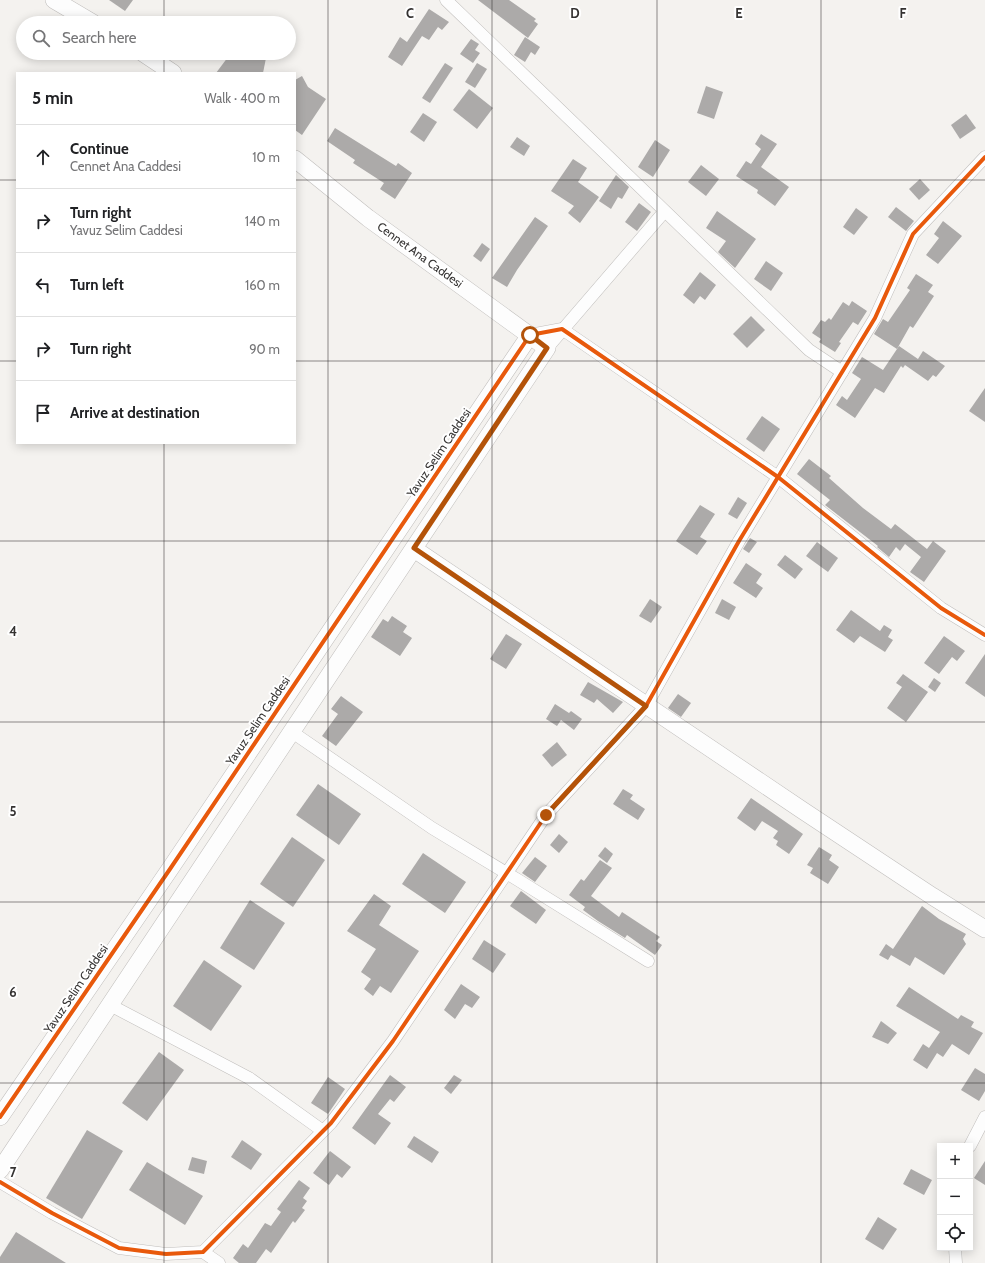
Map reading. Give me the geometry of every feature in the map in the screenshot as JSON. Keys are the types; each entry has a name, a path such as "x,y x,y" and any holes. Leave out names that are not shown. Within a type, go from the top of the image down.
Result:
{"street":[{"path":"54,0 81,16"},
{"path":"446,0 664,212 809,350 842,372"},
{"path":"154,60 172,72"},
{"path":"204,1252 323,1131 393,1041 546,815 646,706 739,541 876,318 913,234 985,157"},
{"name":"Cennet Ana Caddesi","path":"296,160 368,218 547,348"},
{"path":"972,171 985,174"},
{"path":"0,1170 547,348 664,212"},
{"path":"530,335 562,329 778,477 942,608 985,635"},
{"name":"Yavuz Selim Caddesi","path":"0,1117 170,869 530,335"},
{"path":"414,548 646,706 925,892 985,929"},
{"path":"292,732 432,828 648,961"},
{"path":"110,1005 249,1078 323,1131"},
{"path":"972,1143 985,1117"},
{"path":"0,1182 52,1213 119,1248 166,1254 204,1252 219,1263"},
{"path":"955,1251 956,1263"}],"building":[{"path":"109,0 133,0 125,11"},
{"path":"478,0 509,0 536,19 534,21 538,24 528,38"},
{"path":"429,9 449,22 442,30 438,27 429,40 422,36 402,66 388,57 400,37 407,42"},
{"path":"525,37 540,47 535,55 531,52 525,62 514,55"},
{"path":"471,39 479,44 475,50 480,53 473,63 460,54"},
{"path":"226,60 266,60 263,72 217,72"},
{"path":"445,63 453,68 430,103 422,98"},
{"path":"477,63 487,69 475,88 465,82"},
{"path":"302,76 308,87 326,99 302,135 296,131 296,79"},
{"path":"706,86 723,92 714,119 697,113"},
{"path":"469,89 493,108 477,129 453,110"},
{"path":"423,113 437,122 424,142 410,132"},
{"path":"966,114 976,128 960,139 951,125"},
{"path":"335,128 396,166 398,163 412,173 395,199 380,189 384,183 353,163 355,160 327,141"},
{"path":"761,134 777,144 761,167 789,187 775,206 757,193 758,190 736,176 746,161 751,164 761,149 755,144"},
{"path":"517,137 530,146 524,156 510,147"},
{"path":"655,140 670,150 653,177 638,167"},
{"path":"573,159 587,168 578,182 599,197 580,223 568,213 574,206 551,191"},
{"path":"701,165 719,179 706,196 688,182"},
{"path":"616,175 629,187 622,199 618,197 611,209 599,201"},
{"path":"920,179 930,190 919,200 909,189"},
{"path":"639,203 651,212 637,231 625,222"},
{"path":"896,207 914,221 906,231 888,217"},
{"path":"856,208 868,217 854,235 843,227"},
{"path":"717,211 756,239 735,268 718,252 726,241 706,228"},
{"path":"535,217 548,226 507,287 492,278"},
{"path":"943,221 962,236 938,264 926,255 939,238 934,234"},
{"path":"482,243 490,249 481,262 473,256"},
{"path":"766,261 783,273 771,291 754,279"},
{"path":"700,272 716,285 705,300 700,296 694,304 683,295"},
{"path":"916,274 933,285 928,292 934,296 913,328 910,326 897,349 874,334 883,319 888,322 910,290 907,288"},
{"path":"852,301 867,311 858,325 853,322 839,342 841,343 835,352 819,342 821,339 812,333 821,320 825,322 829,318 831,320 843,302 849,306"},
{"path":"751,316 765,330 747,348 733,334"},
{"path":"899,346 918,359 923,351 945,366 936,377 933,375 928,381 905,365 903,368 901,366 884,393 875,388 855,418 836,405 842,396 847,400 861,379 852,373 862,357 883,370"},
{"path":"985,388 985,422 969,411"},
{"path":"762,416 780,429 764,452 746,439"},
{"path":"809,459 831,476 829,478 863,508 891,529 895,524 927,549 933,541 946,551 924,582 910,572 921,557 905,544 900,551 896,547 889,557 877,547 878,546 825,505 830,500 797,474"},
{"path":"738,497 747,503 737,519 728,514"},
{"path":"700,505 715,514 700,537 707,541 697,555 676,541"},
{"path":"750,538 757,542 749,553 743,549"},
{"path":"817,542 838,558 828,572 806,556"},
{"path":"785,555 803,569 795,579 777,565"},
{"path":"746,563 762,574 756,583 763,588 756,598 733,583"},
{"path":"650,599 662,607 651,623 639,616"},
{"path":"722,599 736,607 729,620 715,613"},
{"path":"851,610 880,631 884,625 892,630 888,637 893,640 885,652 860,636 854,643 836,630"},
{"path":"392,616 407,626 403,632 412,638 400,656 371,637 383,619 388,622"},
{"path":"506,634 522,644 506,669 490,659"},
{"path":"944,636 965,651 957,661 952,657 939,674 924,663"},
{"path":"985,654 985,697 965,683"},
{"path":"903,674 928,692 906,722 887,708 902,687 896,683"},
{"path":"934,678 941,683 935,692 928,687"},
{"path":"588,682 623,702 613,713 597,699 594,703 580,695"},
{"path":"678,694 691,703 681,717 668,708"},
{"path":"341,696 363,712 336,746 322,736 338,714 331,709"},
{"path":"555,704 569,713 571,711 582,719 574,730 561,720 557,726 546,719"},
{"path":"557,742 567,755 552,767 542,755"},
{"path":"318,784 361,814 339,845 296,815"},
{"path":"623,789 633,795 630,799 645,809 638,820 613,804"},
{"path":"751,798 803,834 789,854 776,845 778,841 773,838 778,831 762,821 755,831 737,818"},
{"path":"559,834 568,842 559,853 550,845"},
{"path":"292,837 325,860 293,907 260,884"},
{"path":"605,847 613,854 607,863 598,856"},
{"path":"819,847 832,855 829,860 839,867 828,884 810,873 813,868 807,865"},
{"path":"423,853 466,882 445,913 402,884"},
{"path":"535,857 547,866 535,882 522,873"},
{"path":"600,860 612,868 591,896 619,917 622,912 660,937 656,941 662,945 655,955 627,935 625,938 598,921 583,910 585,907 569,895 581,879 584,881"},
{"path":"521,891 546,910 536,924 510,906"},
{"path":"374,894 391,906 379,925 419,951 391,993 380,986 373,996 364,989 371,979 361,972 376,949 347,931"},
{"path":"250,900 285,923 254,970 220,948"},
{"path":"922,906 939,919 966,934 963,939 966,944 944,975 915,957 910,966 891,955 888,960 879,955 886,944 893,949"},
{"path":"484,940 506,954 493,973 472,959"},
{"path":"204,960 242,986 211,1031 173,1006"},
{"path":"461,984 480,997 472,1008 465,1004 455,1019 444,1010"},
{"path":"909,987 958,1019 961,1015 974,1022 971,1027 983,1033 969,1055 952,1044 943,1057 937,1053 927,1069 913,1060 923,1044 929,1048 940,1032 896,1006"},
{"path":"881,1021 897,1033 888,1044 872,1037"},
{"path":"159,1052 184,1070 147,1121 122,1103"},
{"path":"975,1068 985,1074 985,1091 979,1101 961,1090"},
{"path":"390,1075 406,1087 394,1102 390,1099 378,1114 391,1123 375,1145 352,1128"},
{"path":"454,1075 462,1080 451,1094 444,1088"},
{"path":"328,1077 345,1089 328,1114 311,1103"},
{"path":"87,1130 123,1151 82,1219 46,1198"},
{"path":"414,1136 439,1152 432,1163 407,1147"},
{"path":"242,1140 262,1154 251,1170 231,1157"},
{"path":"330,1151 351,1167 342,1178 337,1174 329,1185 313,1173"},
{"path":"192,1157 207,1161 204,1174 188,1170"},
{"path":"985,1161 985,1185 974,1178"},
{"path":"147,1162 203,1196 185,1225 129,1190"},
{"path":"911,1169 932,1180 924,1195 903,1184"},
{"path":"299,1180 310,1188 303,1198 307,1201 302,1208 305,1210 295,1223 293,1221 271,1253 266,1249 256,1263 239,1263 233,1258 243,1244 248,1248 265,1223 271,1226 281,1212 277,1209"},
{"path":"878,1217 897,1229 883,1250 865,1239"},
{"path":"16,1232 66,1263 0,1263 0,1257"}],"cycle path":[{"path":"0,1182 52,1213 119,1248 166,1254 203,1252 331,1123 393,1041 546,815 646,706 739,541 875,318 913,234 985,157"},
{"path":"0,1117 170,869 530,335 562,329 778,477 941,608 985,635"}],"route":[{"path":"530,335 547,348 414,548 646,706 546,815"}]}
